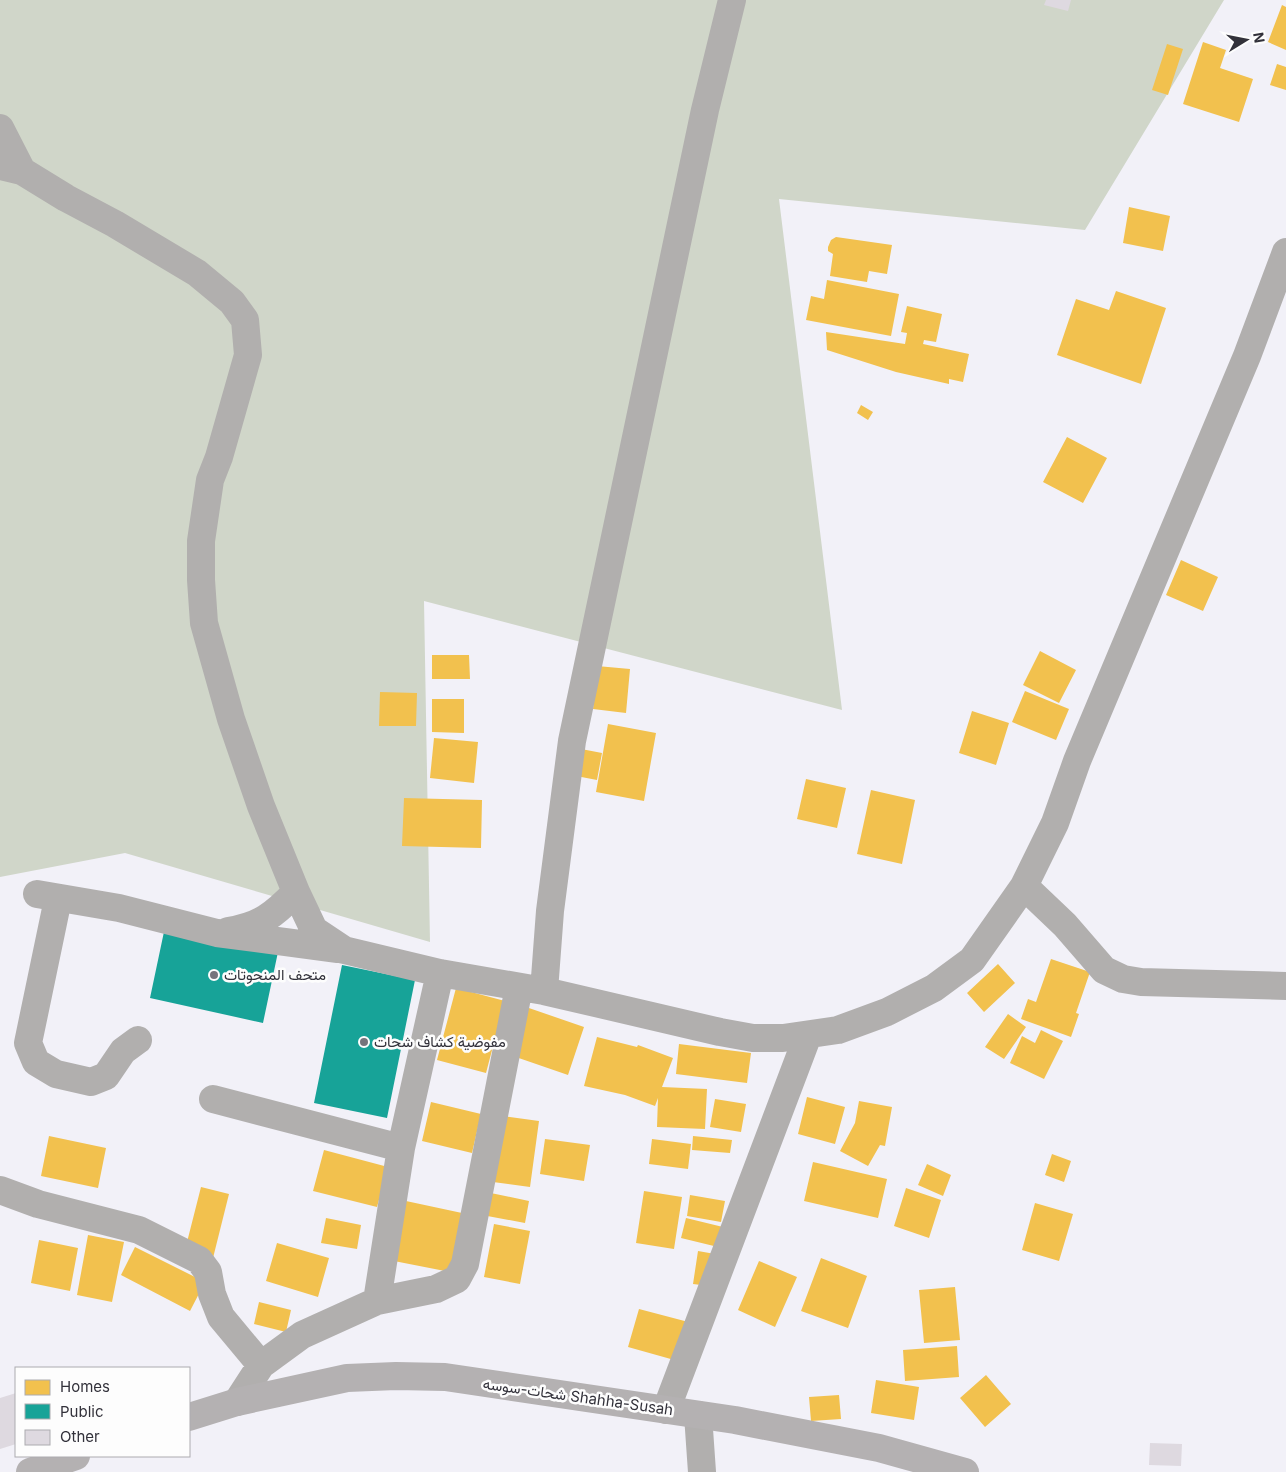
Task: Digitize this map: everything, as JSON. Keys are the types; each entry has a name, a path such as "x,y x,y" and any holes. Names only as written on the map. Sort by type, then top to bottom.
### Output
{"main road":[{"name":"شحات-سوسه Shahha-Susah","path":"190,1417 237,1402 347,1378 445,1377 698,1415 879,1448 965,1472"},
{"path":"30,1472 73,1457"}],"street":[{"path":"237,1402 261,1364 302,1335 377,1301 436,1288 457,1279 465,1264 550,910 572,741 705,110 732,0"},
{"path":"0,128 11,169 115,224 197,273 232,302 245,320 248,355 222,448 210,480 201,541 200,580 204,623 231,719 261,806 296,892 314,930 344,950"},
{"path":"138,1040 123,1051 106,1076 91,1082 56,1074 36,1062 28,1043 47,896 119,908 217,933 344,950 753,1038 783,1038 838,1030 887,1012 934,988 972,960 1024,886 1055,823 1077,761 1247,356 1286,252"},
{"path":"1024,886 1065,925 1104,970 1122,979 1141,982 1286,986"},
{"path":"217,933 250,928 275,913 296,892"},
{"path":"377,1301 401,1148 440,972"},
{"path":"666,1410 808,1035"},
{"path":"213,1099 401,1148"},
{"path":"0,1190 38,1204 139,1230 199,1260 208,1272 212,1294 221,1317 261,1364"},
{"path":"698,1415 702,1472"}],"shaded area":[{"path":"0,0 1224,0 1085,230 779,199 842,710 424,601 430,942 125,853 0,877"}],"building: Homes":[{"path":"1282,5 1286,7 1286,50 1268,42"},
{"path":"1203,42 1226,50 1220,68 1253,79 1239,122 1183,104"},
{"path":"1167,44 1183,49 1168,95 1152,90"},
{"path":"1277,64 1286,67 1286,90 1270,85"},
{"path":"1129,207 1170,216 1163,251 1123,243"},
{"path":"836,237 892,245 887,274 869,271 867,282 830,276 833,254 828,251 828,247 831,240"},
{"path":"827,280 899,294 891,336 806,320 811,296 824,299"},
{"path":"1116,291 1166,308 1141,384 1057,355 1076,299 1109,310"},
{"path":"907,306 942,314 936,342 924,340 923,344 969,354 963,382 949,379 949,384 896,372 827,350 826,332 905,344 907,333 901,332"},
{"path":"861,405 873,412 868,420 857,413"},
{"path":"1067,437 1107,458 1083,503 1043,482"},
{"path":"1181,560 1218,577 1203,611 1166,595"},
{"path":"1040,651 1076,670 1059,703 1023,685"},
{"path":"432,655 469,655 470,679 432,679"},
{"path":"597,666 630,669 626,713 593,709"},
{"path":"1025,691 1069,709 1056,740 1012,722"},
{"path":"380,692 417,693 416,726 379,726"},
{"path":"432,699 464,699 464,733 432,732"},
{"path":"972,711 1009,723 996,765 959,753"},
{"path":"608,724 656,733 644,801 596,792"},
{"path":"434,738 478,742 474,783 430,778"},
{"path":"576,748 602,753 597,780 571,775"},
{"path":"806,779 846,788 837,828 797,819"},
{"path":"871,790 915,800 902,864 857,854"},
{"path":"404,798 482,800 481,848 402,846"},
{"path":"1051,959 1090,972 1076,1013 1079,1014 1071,1037 1021,1019 1028,999 1036,1002"},
{"path":"998,964 1015,983 984,1012 967,993"},
{"path":"456,988 505,1001 486,1073 437,1060"},
{"path":"526,1007 584,1027 568,1075 510,1055"},
{"path":"1008,1014 1026,1027 1004,1059 985,1047"},
{"path":"1041,1030 1063,1041 1044,1079 1010,1063 1022,1036 1035,1043"},
{"path":"597,1037 637,1047 638,1045 673,1058 662,1087 707,1089 705,1129 657,1127 658,1098 655,1106 625,1095 584,1086"},
{"path":"679,1044 751,1053 747,1083 676,1074"},
{"path":"807,1097 845,1107 835,1144 798,1134"},
{"path":"715,1099 746,1104 741,1132 710,1127"},
{"path":"859,1101 892,1107 885,1146 880,1145 868,1166 840,1151 855,1123"},
{"path":"431,1102 481,1114 472,1153 422,1141"},
{"path":"502,1116 539,1121 530,1187 493,1182"},
{"path":"49,1136 106,1148 98,1188 41,1176"},
{"path":"693,1136 732,1140 730,1153 692,1150"},
{"path":"545,1139 590,1145 584,1181 540,1174"},
{"path":"652,1139 691,1144 688,1169 649,1164"},
{"path":"324,1150 388,1167 377,1207 313,1191"},
{"path":"1052,1154 1071,1161 1064,1182 1045,1175"},
{"path":"813,1162 887,1179 878,1218 804,1201"},
{"path":"927,1164 951,1175 943,1196 918,1185"},
{"path":"201,1187 229,1194 213,1258 185,1250"},
{"path":"906,1188 941,1200 929,1238 894,1226"},
{"path":"644,1191 682,1197 674,1249 636,1243"},
{"path":"486,1192 529,1201 525,1223 482,1215"},
{"path":"690,1195 725,1201 721,1222 687,1216"},
{"path":"406,1201 462,1213 450,1272 394,1261"},
{"path":"1035,1203 1073,1214 1059,1261 1022,1250"},
{"path":"326,1218 361,1225 357,1249 321,1243"},
{"path":"686,1218 723,1227 718,1247 681,1238"},
{"path":"494,1224 530,1231 520,1284 484,1277"},
{"path":"88,1235 124,1242 112,1302 77,1295"},
{"path":"39,1240 78,1248 70,1291 31,1283"},
{"path":"277,1243 329,1258 318,1297 266,1281"},
{"path":"135,1247 205,1282 190,1311 121,1275"},
{"path":"698,1251 715,1254 709,1286 693,1284"},
{"path":"821,1258 867,1276 848,1328 801,1311"},
{"path":"759,1261 797,1277 775,1327 738,1310"},
{"path":"955,1287 960,1340 924,1343 919,1290"},
{"path":"259,1302 291,1310 286,1332 254,1324"},
{"path":"639,1309 696,1324 685,1363 628,1347"},
{"path":"957,1346 959,1377 905,1381 903,1350"},
{"path":"986,1375 1011,1404 985,1427 960,1398"},
{"path":"876,1380 919,1387 914,1420 871,1413"},
{"path":"839,1395 841,1419 811,1421 809,1397"}],"building: Public":[{"name":"متحف المنحوتات","path":"165,927 278,952 263,1023 150,998"},
{"name":"مفوضية كشاف شحات","path":"342,965 415,980 387,1118 314,1103"}],"building: Other":[{"path":"1046,0 1071,0 1068,11 1044,5"},
{"path":"15,1393 15,1444 0,1449 0,1398"},
{"path":"1150,1443 1182,1444 1181,1466 1149,1465"}],"place":[{"name":"متحف المنحوتات","path":"214,975"},
{"name":"مفوضية كشاف شحات","path":"364,1042"}]}
